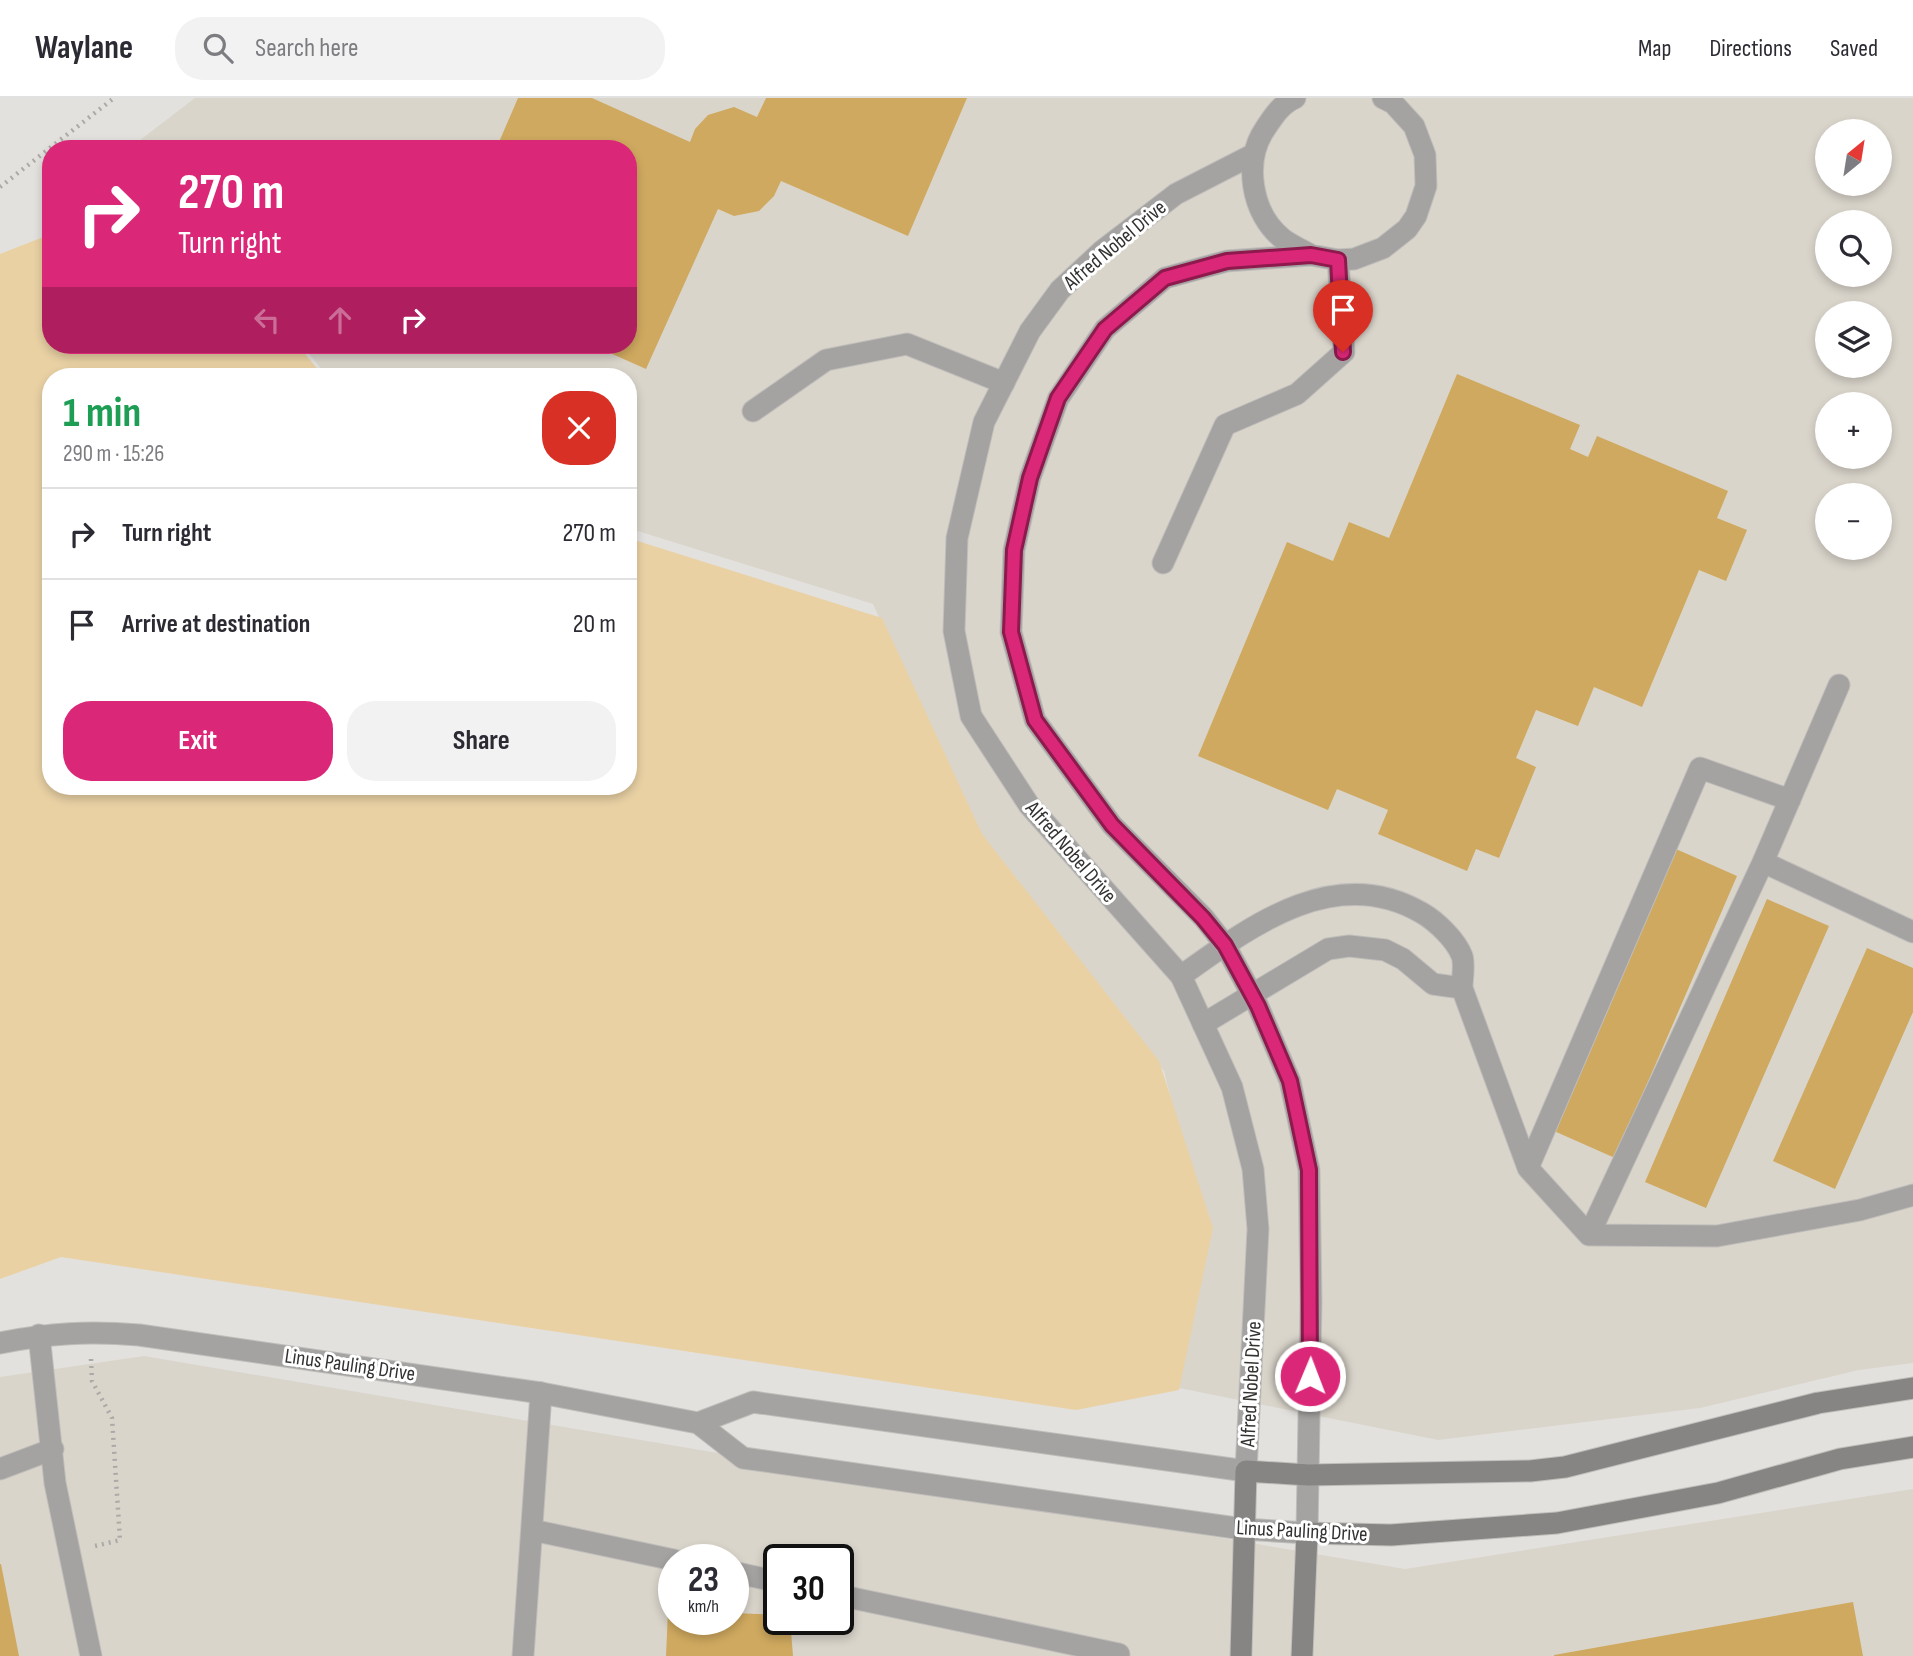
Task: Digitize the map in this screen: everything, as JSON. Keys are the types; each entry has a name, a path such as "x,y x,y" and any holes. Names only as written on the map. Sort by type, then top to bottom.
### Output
{"street":[{"path":"1295,98 1277,111 1259,138 1254,154 1253,188 1261,210 1281,238 1311,255"},
{"path":"1302,1656 1311,1302 1309,1170 1290,1081 1252,995 1225,945 1203,918 1112,825 1035,720 1011,632 1014,550 1030,478 1058,398 1105,329 1165,278 1227,261 1311,255 1338,260 1354,259 1383,248 1407,229 1416,216 1426,186 1425,155 1414,126 1393,103 1383,98"},
{"name":"Alfred Nobel Drive","path":"1241,1656 1242,1530 1258,1230 1253,1169 1232,1087 1181,976 1029,805 971,716 954,631 957,538 984,422 1030,331 1060,290 1077,274 1176,194 1254,154"},
{"path":"1163,564 1225,425 1297,394 1343,352 1338,260"},
{"path":"753,411 826,360 907,344 1004,383"},
{"path":"1589,1235 1763,862 1839,685"},
{"path":"1528,1168 1700,768 1790,800"},
{"path":"1763,862 1913,932"},
{"path":"1181,976 1225,945 1295,906 1336,895 1376,894 1403,902 1445,932 1462,956 1462,988 1528,1168 1589,1235 1717,1236 1860,1210 1913,1195"},
{"path":"1203,1024 1311,958 1328,949 1349,946 1385,950 1404,959 1433,984 1462,988"},
{"name":"Linus Pauling Drive","path":"0,1343 39,1335 89,1331 139,1335 541,1393 698,1423 743,1458 1242,1530 1391,1535 1557,1523 1718,1493 1840,1459 1913,1447"},
{"path":"39,1335 55,1483 91,1656"},
{"path":"698,1423 753,1402 1246,1471 1308,1475 1530,1471 1565,1467 1818,1403 1913,1388"},
{"path":"523,1656 541,1393"},
{"path":"0,1469 53,1449"},
{"path":"532,1530 658,1557"},
{"path":"854,1598 1119,1656"}],"path":[{"path":"60,140 114,98"},
{"path":"0,187 42,154"},
{"path":"70,1553 120,1540 112,1418 92,1381 89,1331"}],"shaded area":[{"path":"195,98 1913,98 1913,1363 1859,1370 1700,1408 1438,1440 1174,1387 1204,1234 1164,1071 978,837 873,604 637,531 637,368 321,368 309,354 637,354 637,140 140,140"},
{"path":"42,238 42,354 305,354 317,368 42,368 42,795 637,795 637,541 882,618 982,834 1159,1061 1213,1228 1179,1390 1076,1410 61,1257 0,1279 0,254"},
{"path":"144,1356 1405,1569 1913,1489 1913,1656 0,1656 0,1377"}],"building":[{"path":"518,98 592,98 690,142 695,129 708,115 734,107 757,117 766,98 967,98 908,236 781,181 774,196 759,211 734,216 718,209 646,369 612,354 637,354 637,140 500,140"},
{"path":"1457,374 1580,425 1570,449 1588,457 1597,436 1728,491 1717,518 1747,530 1726,581 1699,570 1642,707 1594,687 1578,726 1536,710 1516,758 1536,767 1499,858 1476,849 1467,871 1378,834 1388,810 1337,789 1328,810 1198,756 1287,542 1333,561 1349,522 1389,538"},
{"path":"1676,849 1737,876 1615,1158 1554,1131"},
{"path":"1767,899 1829,926 1706,1208 1645,1182"},
{"path":"1867,948 1913,968 1913,1012 1835,1189 1773,1161"},
{"path":"1,1564 19,1656 0,1656"},
{"path":"1853,1602 1863,1656 1554,1656 1554,1655"},
{"path":"749,1614 763,1614 763,1635 791,1635 793,1656 666,1656 667,1635 749,1635"}],"route":[{"path":"1310,1376 1309,1170 1290,1081 1258,1006 1225,945 1203,918 1112,825 1035,720 1011,632 1014,550 1030,478 1058,398 1105,329 1165,278 1227,261 1311,255 1338,260 1343,352"}]}
